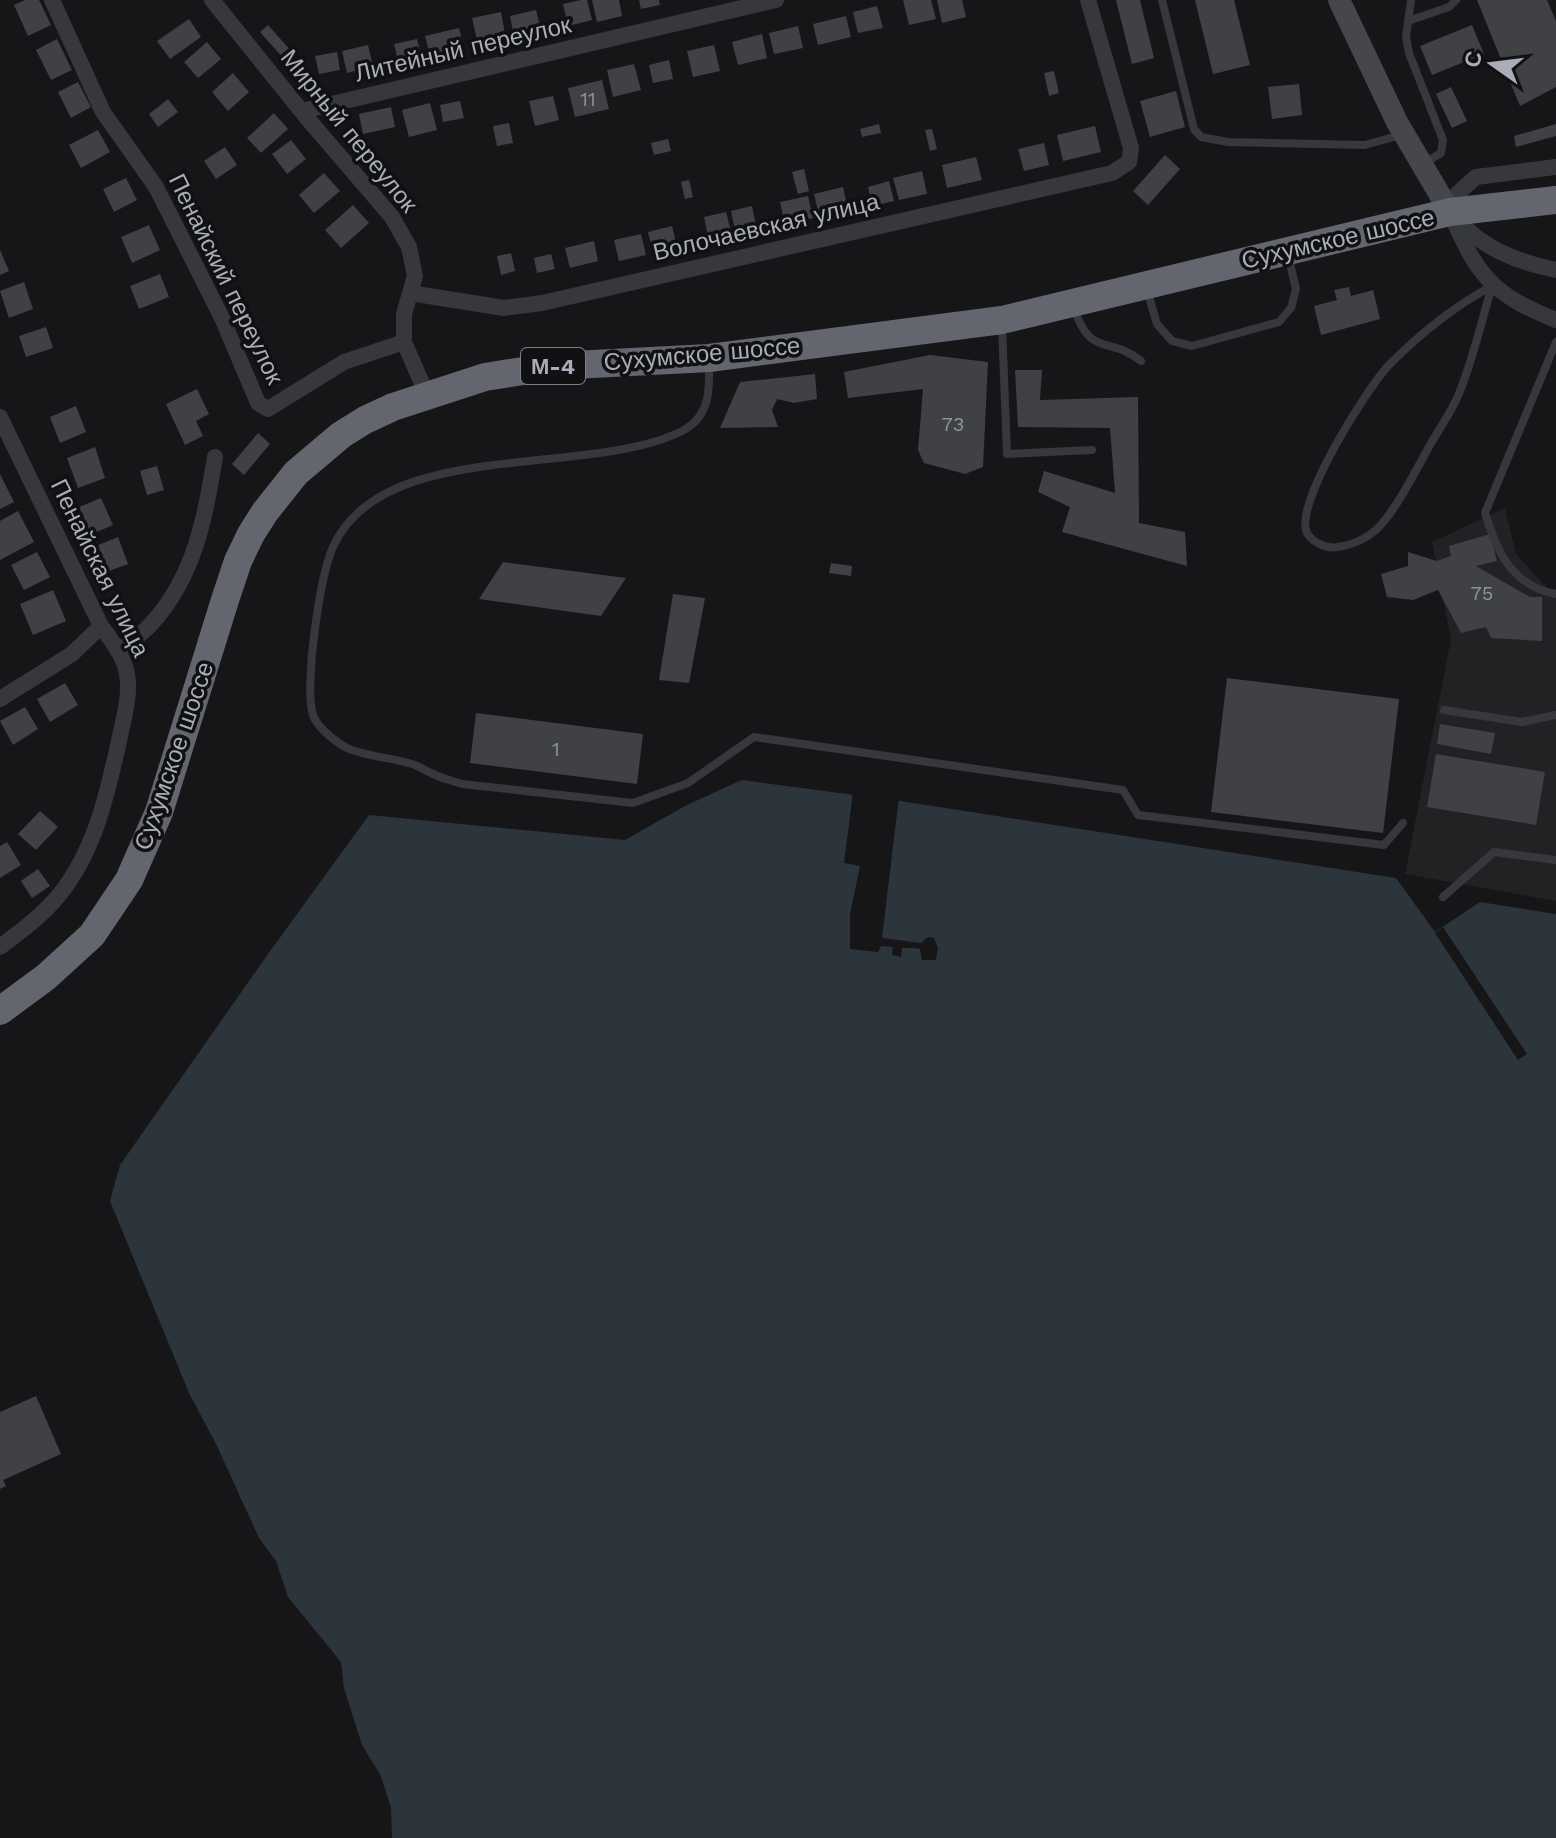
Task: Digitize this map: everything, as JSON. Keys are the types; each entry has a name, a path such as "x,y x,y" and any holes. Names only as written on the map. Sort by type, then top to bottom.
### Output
{"highway":[{"name":"Сухумское шоссе","path":"0,1011 46,977 92,935 129,880 159,812 238,561 265,512 296,473 341,435 393,407 485,377 554,366 709,358 1002,320 1450,212 1556,200"}],"street":[{"name":"Пенайский переулок","path":"52,0 103,112 156,187 222,318 258,403 268,409 344,362 404,342"},
{"name":"Мирный переулок","path":"212,0 392,217 409,247 415,276 404,314 404,342 427,395"},
{"name":"Литейный переулок","path":"302,111 776,0"},
{"name":"Волочаевская улица","path":"410,293 504,308 542,303 1112,173 1129,162 1131,148 1088,0"},
{"path":"1339,0 1404,134 1450,212 1469,256 1492,286 1528,308 1556,320"},
{"path":"1450,212 1458,193 1476,177 1556,167"},
{"path":"1450,212 1467,230 1496,251 1556,270"},
{"name":"Пенайская улица","path":"0,417 4,437 101,626 118,651 127,675 126,707 98,827 81,861 59,894 30,924 0,947"},
{"path":"118,651 151,625 189,565 204,521 215,457"},
{"path":"0,699 72,654 101,626"}],"lane":[{"path":"1162,0 1194,129 1201,137 1228,142 1365,145 1404,134"},
{"path":"1411,0 1406,37 1409,53 1443,140 1441,153 1422,165"},
{"path":"1408,21 1449,7 1456,0"},
{"path":"1146,285 1157,324 1172,341 1192,346 1279,322 1291,308 1296,289 1287,250"},
{"path":"1492,286 1457,399 1410,481 1379,527 1361,541 1332,548 1308,536 1305,527 1307,506 1332,448 1388,365 1455,306 1492,286"},
{"path":"1072,303 1080,327 1089,339 1141,361"},
{"path":"1002,320 1007,454 1092,450"},
{"path":"1556,342 1485,513 1504,563 1524,581 1556,594"},
{"path":"709,358 710,396 703,411 686,429 653,443 577,458 520,462 412,480 351,519 332,548 312,656 313,717 325,732 349,750 415,764 462,784 633,803 688,783 754,737 1123,790 1138,815 1384,845 1403,823"},
{"path":"1444,710 1522,722 1556,715"},
{"path":"1443,897 1494,852 1556,860"}],"shaded area":[{"path":"1505,508 1516,554 1550,591 1556,592 1556,901 1405,874 1451,639 1432,542"},
{"path":"742,780 900,801 1396,878 1435,932 1480,902 1556,914 1556,1838 392,1838 391,1808 381,1776 362,1745 344,1688 341,1662 288,1597 276,1561 259,1538 189,1393 110,1201 120,1165 369,815 625,840 687,805"}],"pier":[{"path":"853,792 899,797 882,938 921,943 928,937 934,938 938,948 936,960 922,960 920,949 914,948 902,948 901,957 892,955 893,947 881,946 878,952 850,949 850,914 860,866 844,863"},
{"path":"1443,927 1527,1054 1518,1060 1435,933"}],"building":[{"path":"25,0 39,0 51,25 28,36 14,5"},
{"path":"587,0 592,20 568,26 563,4"},
{"path":"592,0 619,0 622,16 597,22"},
{"path":"639,0 659,0 660,5 641,9"},
{"path":"903,0 931,0 936,19 909,25"},
{"path":"937,0 962,0 966,17 942,23"},
{"path":"1116,0 1140,0 1154,58 1132,64"},
{"path":"1195,0 1234,0 1250,65 1213,74"},
{"path":"1477,0 1547,0 1556,21 1556,87 1520,106"},
{"path":"877,6 883,28 858,33 853,12"},
{"path":"536,10 541,30 514,36 510,16"},
{"path":"501,12 505,34 477,40 472,18"},
{"path":"846,16 851,37 818,45 813,24"},
{"path":"189,19 201,37 170,59 157,41"},
{"path":"268,25 292,52 284,59 260,32"},
{"path":"1472,25 1484,54 1432,75 1420,46"},
{"path":"798,26 803,48 774,54 769,33"},
{"path":"459,28 465,52 431,60 425,36"},
{"path":"762,34 767,58 738,65 732,42"},
{"path":"57,39 72,70 51,80 36,50"},
{"path":"417,39 422,60 399,65 394,44"},
{"path":"207,42 221,59 198,78 184,62"},
{"path":"368,45 373,66 347,73 342,51"},
{"path":"714,45 720,71 693,77 687,51"},
{"path":"337,52 340,70 319,74 315,56"},
{"path":"669,60 673,79 653,83 649,65"},
{"path":"634,64 641,90 613,97 607,70"},
{"path":"1054,71 1059,93 1049,96 1044,73"},
{"path":"233,73 249,92 228,111 212,92"},
{"path":"602,80 609,109 575,117 568,88"},
{"path":"78,82 91,107 71,118 58,92"},
{"path":"1299,84 1302,115 1272,119 1268,87"},
{"path":"1451,87 1467,121 1452,128 1436,94"},
{"path":"1176,91 1185,127 1150,137 1140,101"},
{"path":"553,96 559,120 535,126 529,101"},
{"path":"168,99 178,112 158,127 149,114"},
{"path":"460,101 464,118 443,122 440,105"},
{"path":"430,103 437,130 409,137 402,110"},
{"path":"391,107 395,127 363,134 359,114"},
{"path":"274,113 288,129 261,153 247,138"},
{"path":"509,123 513,143 497,146 493,126"},
{"path":"879,124 881,133 862,137 860,129"},
{"path":"1556,124 1556,136 1516,147 1514,136"},
{"path":"1095,126 1101,152 1063,161 1057,135"},
{"path":"932,129 937,149 930,151 925,130"},
{"path":"98,130 110,152 81,168 69,145"},
{"path":"668,139 671,151 654,155 651,143"},
{"path":"291,140 306,159 287,174 272,154"},
{"path":"1044,143 1049,165 1024,171 1018,149"},
{"path":"225,147 237,165 216,179 204,161"},
{"path":"1165,155 1180,169 1148,205 1133,191"},
{"path":"976,157 982,180 947,188 942,165"},
{"path":"804,169 809,191 798,194 792,172"},
{"path":"922,171 927,194 899,200 893,178"},
{"path":"324,173 340,191 314,213 299,195"},
{"path":"126,178 137,200 114,212 103,189"},
{"path":"689,180 693,197 685,199 681,182"},
{"path":"889,181 894,201 872,206 868,187"},
{"path":"843,187 848,209 819,216 814,194"},
{"path":"808,196 813,218 785,224 780,202"},
{"path":"353,205 369,223 341,248 325,230"},
{"path":"752,206 757,230 736,235 731,211"},
{"path":"726,212 732,235 709,241 704,217"},
{"path":"149,225 160,250 132,263 121,237"},
{"path":"672,226 677,246 653,252 648,232"},
{"path":"641,234 646,255 619,261 614,240"},
{"path":"594,241 598,261 570,268 565,248"},
{"path":"0,250 9,271 0,275"},
{"path":"511,253 515,271 501,275 497,256"},
{"path":"551,254 555,269 537,273 534,258"},
{"path":"160,274 169,297 139,309 130,286"},
{"path":"24,282 33,309 9,318 0,291"},
{"path":"1349,287 1351,296 1373,290 1380,319 1321,335 1314,306 1337,300 1334,290"},
{"path":"46,327 53,348 26,357 19,336"},
{"path":"930,355 988,362 983,467 965,474 924,463 918,450 923,389 848,398 844,372"},
{"path":"1015,370 1042,370 1040,400 1138,397 1139,523 1185,532 1187,566 1062,532 1070,507 1038,492 1044,471 1115,493 1110,428 1018,427"},
{"path":"815,374 817,399 794,403 777,399 772,410 778,427 720,428 740,382"},
{"path":"197,389 209,414 196,421 203,436 185,445 166,404"},
{"path":"76,406 86,432 60,443 50,417"},
{"path":"258,433 270,444 244,475 232,464"},
{"path":"95,447 105,478 78,488 67,458"},
{"path":"157,466 164,490 147,495 140,471"},
{"path":"0,474 14,502 0,509"},
{"path":"101,498 113,525 90,535 79,507"},
{"path":"18,511 34,542 0,560 0,521"},
{"path":"1490,534 1497,561 1476,566 1530,597 1542,597 1542,641 1491,638 1486,627 1461,633 1438,590 1413,600 1387,597 1381,574 1408,566 1408,552 1437,561 1451,556 1449,546"},
{"path":"118,537 128,564 106,572 96,546"},
{"path":"37,552 50,577 24,590 11,565"},
{"path":"503,562 626,578 601,616 479,599"},
{"path":"831,563 852,566 851,576 829,573"},
{"path":"53,590 66,621 33,635 20,604"},
{"path":"673,594 705,598 689,683 659,680"},
{"path":"1227,678 1399,699 1383,833 1211,812"},
{"path":"65,683 78,705 50,722 37,699"},
{"path":"25,707 38,729 13,745 0,721"},
{"path":"476,713 643,734 637,784 470,763"},
{"path":"1440,724 1495,733 1491,754 1437,744"},
{"path":"1436,754 1545,772 1536,825 1427,807"},
{"path":"40,811 58,827 36,850 18,834"},
{"path":"7,842 21,865 0,878 0,846"},
{"path":"38,869 50,886 32,898 21,881"},
{"path":"36,1396 61,1454 3,1480 6,1486 0,1489 0,1412"}]}
